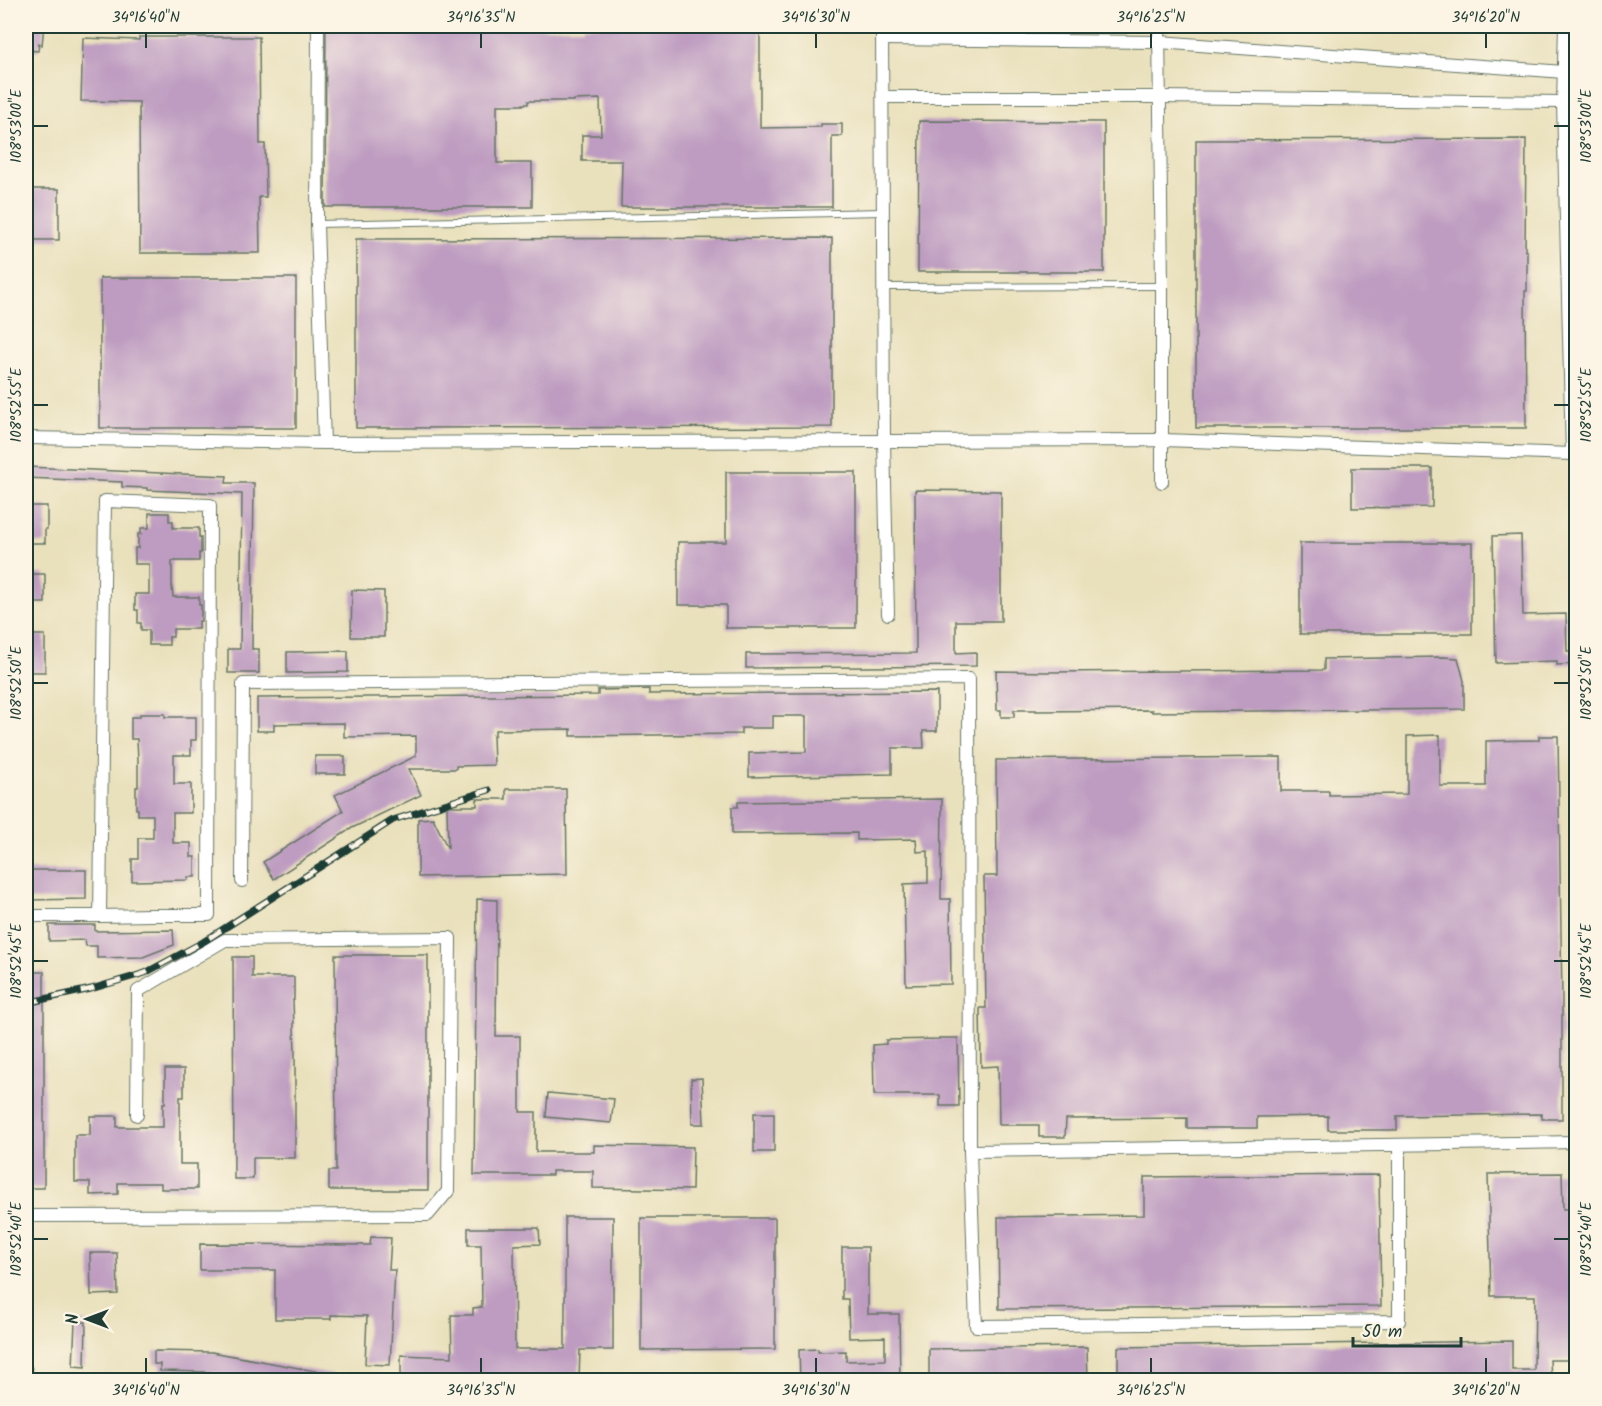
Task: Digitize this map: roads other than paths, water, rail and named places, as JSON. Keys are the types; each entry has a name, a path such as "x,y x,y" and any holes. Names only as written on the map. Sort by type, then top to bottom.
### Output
{"street":[{"path":"318,26 317,224 324,443"},
{"path":"882,26 884,441 888,614"},
{"path":"1159,26 1162,482"},
{"path":"26,438 324,443 1163,440 1572,454 1563,102 1570,71 1564,26"},
{"path":"882,39 1159,42 1570,71"},
{"path":"884,97 1576,101"},
{"path":"26,916 100,916 209,915 210,505 105,501 100,916"},
{"path":"242,881 243,684 969,679 970,1151 976,1326 1399,1321 1399,1145"},
{"path":"26,1216 428,1215 448,1191 450,938 225,940 138,991 137,1115"},
{"path":"970,1151 1576,1142"},
{"path":"26,1370 28,1380"}],"lane":[{"path":"317,224 884,212"},
{"path":"884,287 1162,286"}],"railway":[{"path":"26,1003 91,989 145,973 203,942 393,820 489,790"}]}
